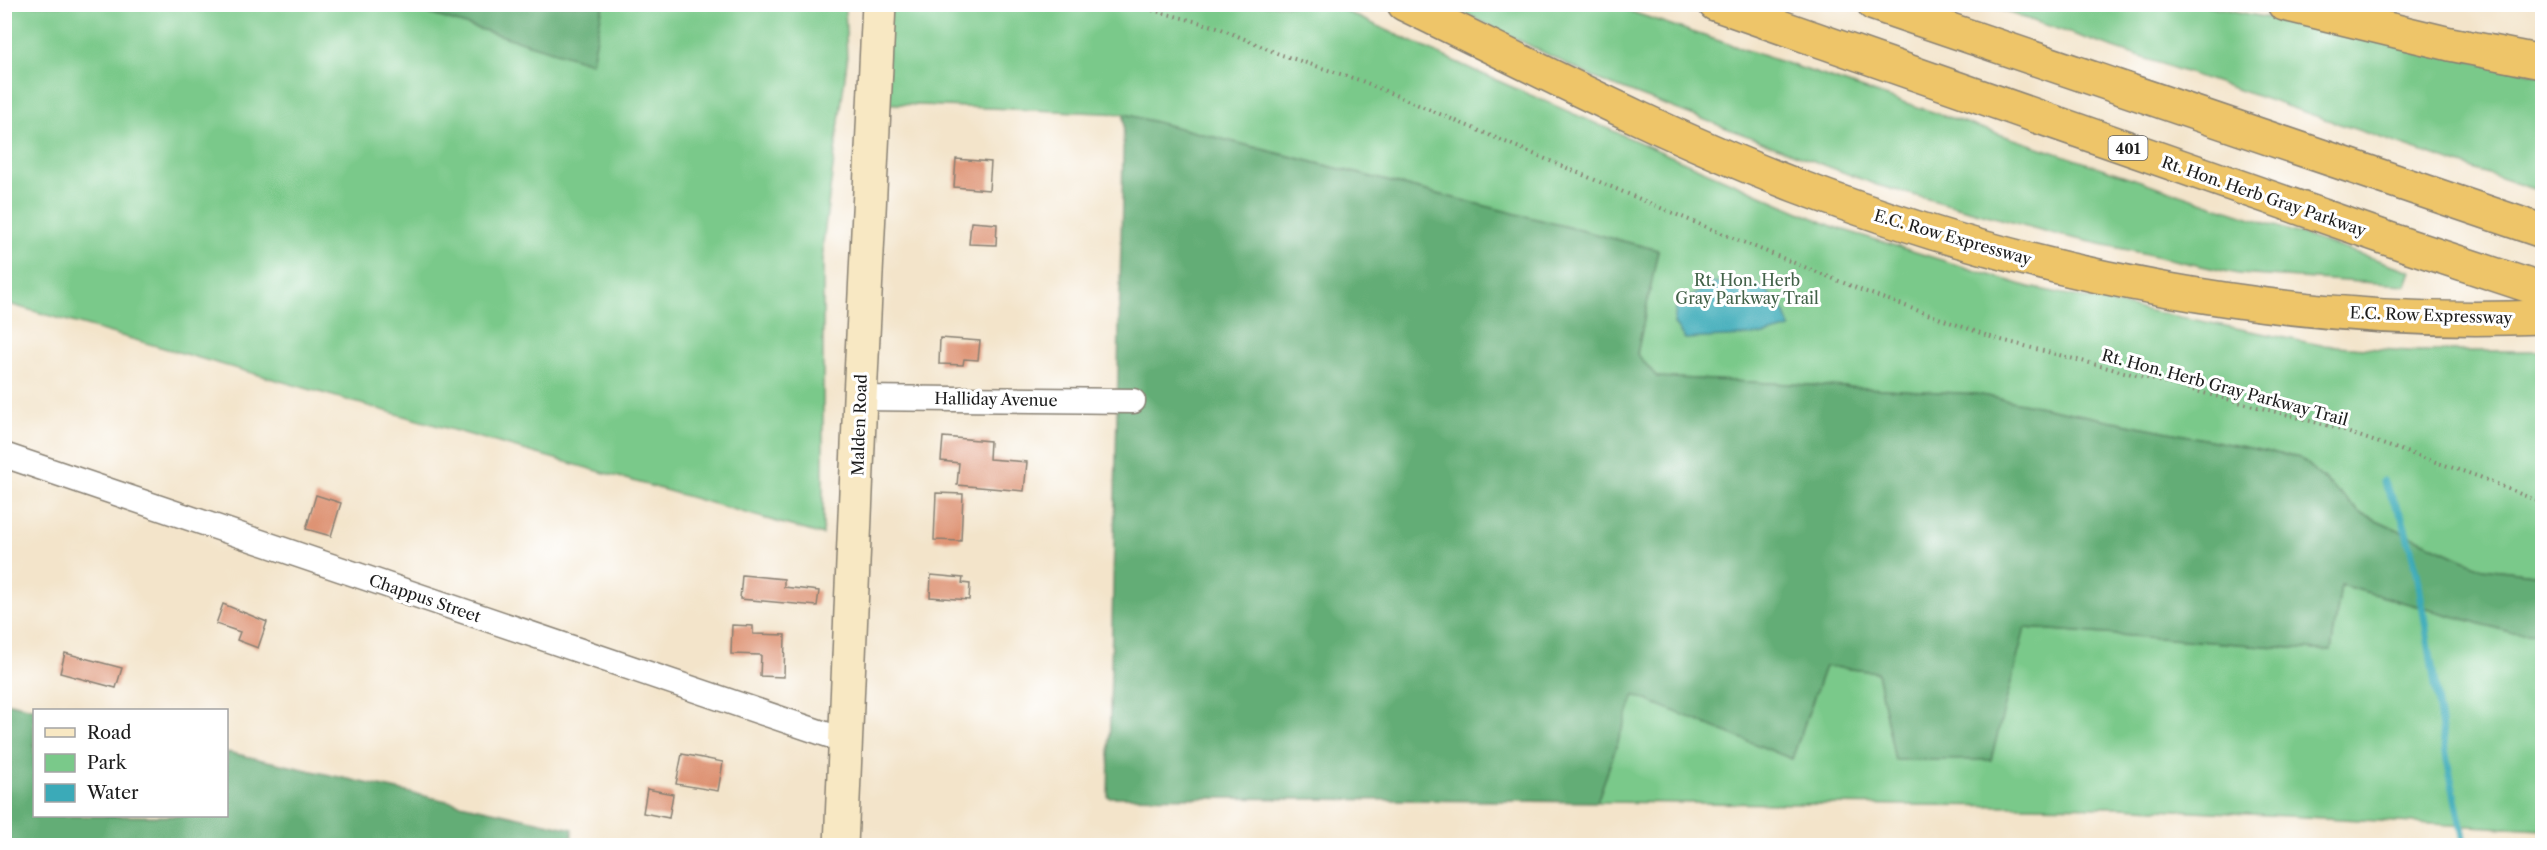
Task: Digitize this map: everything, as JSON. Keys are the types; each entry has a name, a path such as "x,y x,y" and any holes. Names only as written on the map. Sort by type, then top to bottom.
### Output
{"highway":[{"name":"E.C. Row Expressway","path":"1404,4 1720,154 1795,185 1890,220 2018,257 2170,290 2254,302 2412,317 2500,319 2542,317"},
{"name":"Rt. Hon. Herb Gray Parkway","path":"1715,4 2409,246 2542,290"},
{"path":"1874,4 2542,231"},
{"path":"2284,4 2450,44 2542,62"},
{"path":"2450,44 2542,51"}],"main road":[{"name":"Malden Road","path":"841,846 879,4"}],"street":[{"name":"Halliday Avenue","path":"860,398 1133,401"},
{"name":"Chappus Street","path":"4,455 846,741"}],"path":[{"name":"Rt. Hon. Herb Gray Parkway Trail","path":"1129,4 1217,27 1279,54 1362,81 1701,225 1861,290 1983,334 2211,397 2326,425 2480,477 2542,503"}],"green space":[{"path":"4,5 400,5 591,62 603,5 845,5 847,61 823,243 823,535 5,303"},
{"path":"400,5 603,5 592,63"},
{"name":"Rt. Hon. Herb Gray Parkway Trail","path":"879,5 1332,5 1480,73 1834,227 2029,287 2321,345 2410,351 2542,351 2542,575 2482,568 2361,513 2300,458 1976,394 1657,377 1637,354 1658,250 1124,114 874,103"},
{"path":"1448,5 1611,5 2411,271 2406,285 2238,274 2059,235 1877,185 1599,80"},
{"path":"1986,5 2206,5 2542,75 2542,192"},
{"path":"1124,114 1658,250 1637,354 1657,377 1976,394 2300,458 2361,513 2482,568 2542,575 2542,634 2510,632 2341,585 2331,651 2025,628 1991,760 1895,760 1877,672 1825,666 1792,759 1634,695 1597,802 1108,797"},
{"path":"2341,585 2510,632 2542,634 2542,830 2120,807 1597,802 1634,694 1792,759 1825,666 1877,672 1895,760 2025,628 2331,651"},
{"path":"5,702 37,709 33,709 33,817 228,817 228,752 573,829 570,845 5,845"}],"water":[{"path":"1735,281 1765,288 1785,313 1790,328 1764,335 1685,339 1674,324 1677,301 1693,296 1711,283"}],"building":[{"path":"956,159 991,162 989,190 954,187"},
{"path":"971,222 997,224 996,245 969,244"},
{"path":"940,338 980,341 978,360 964,359 963,365 939,364"},
{"path":"943,437 990,441 989,459 1027,462 1024,491 957,485 959,463 941,461"},
{"path":"936,493 963,494 961,541 934,540"},
{"path":"316,495 341,503 331,536 306,529"},
{"path":"742,575 784,579 784,587 819,591 817,606 740,599"},
{"path":"931,575 963,578 962,583 970,584 969,600 930,597"},
{"path":"223,604 267,622 258,648 237,640 240,632 216,624"},
{"path":"732,625 753,626 753,634 785,635 784,677 760,676 761,655 731,654"},
{"path":"65,653 122,668 116,688 60,673"},
{"path":"682,754 723,762 718,791 676,784"},
{"path":"647,789 673,794 669,818 643,813"}],"waterway":[{"path":"2383,481 2402,517 2417,572 2447,760 2465,846"}]}
